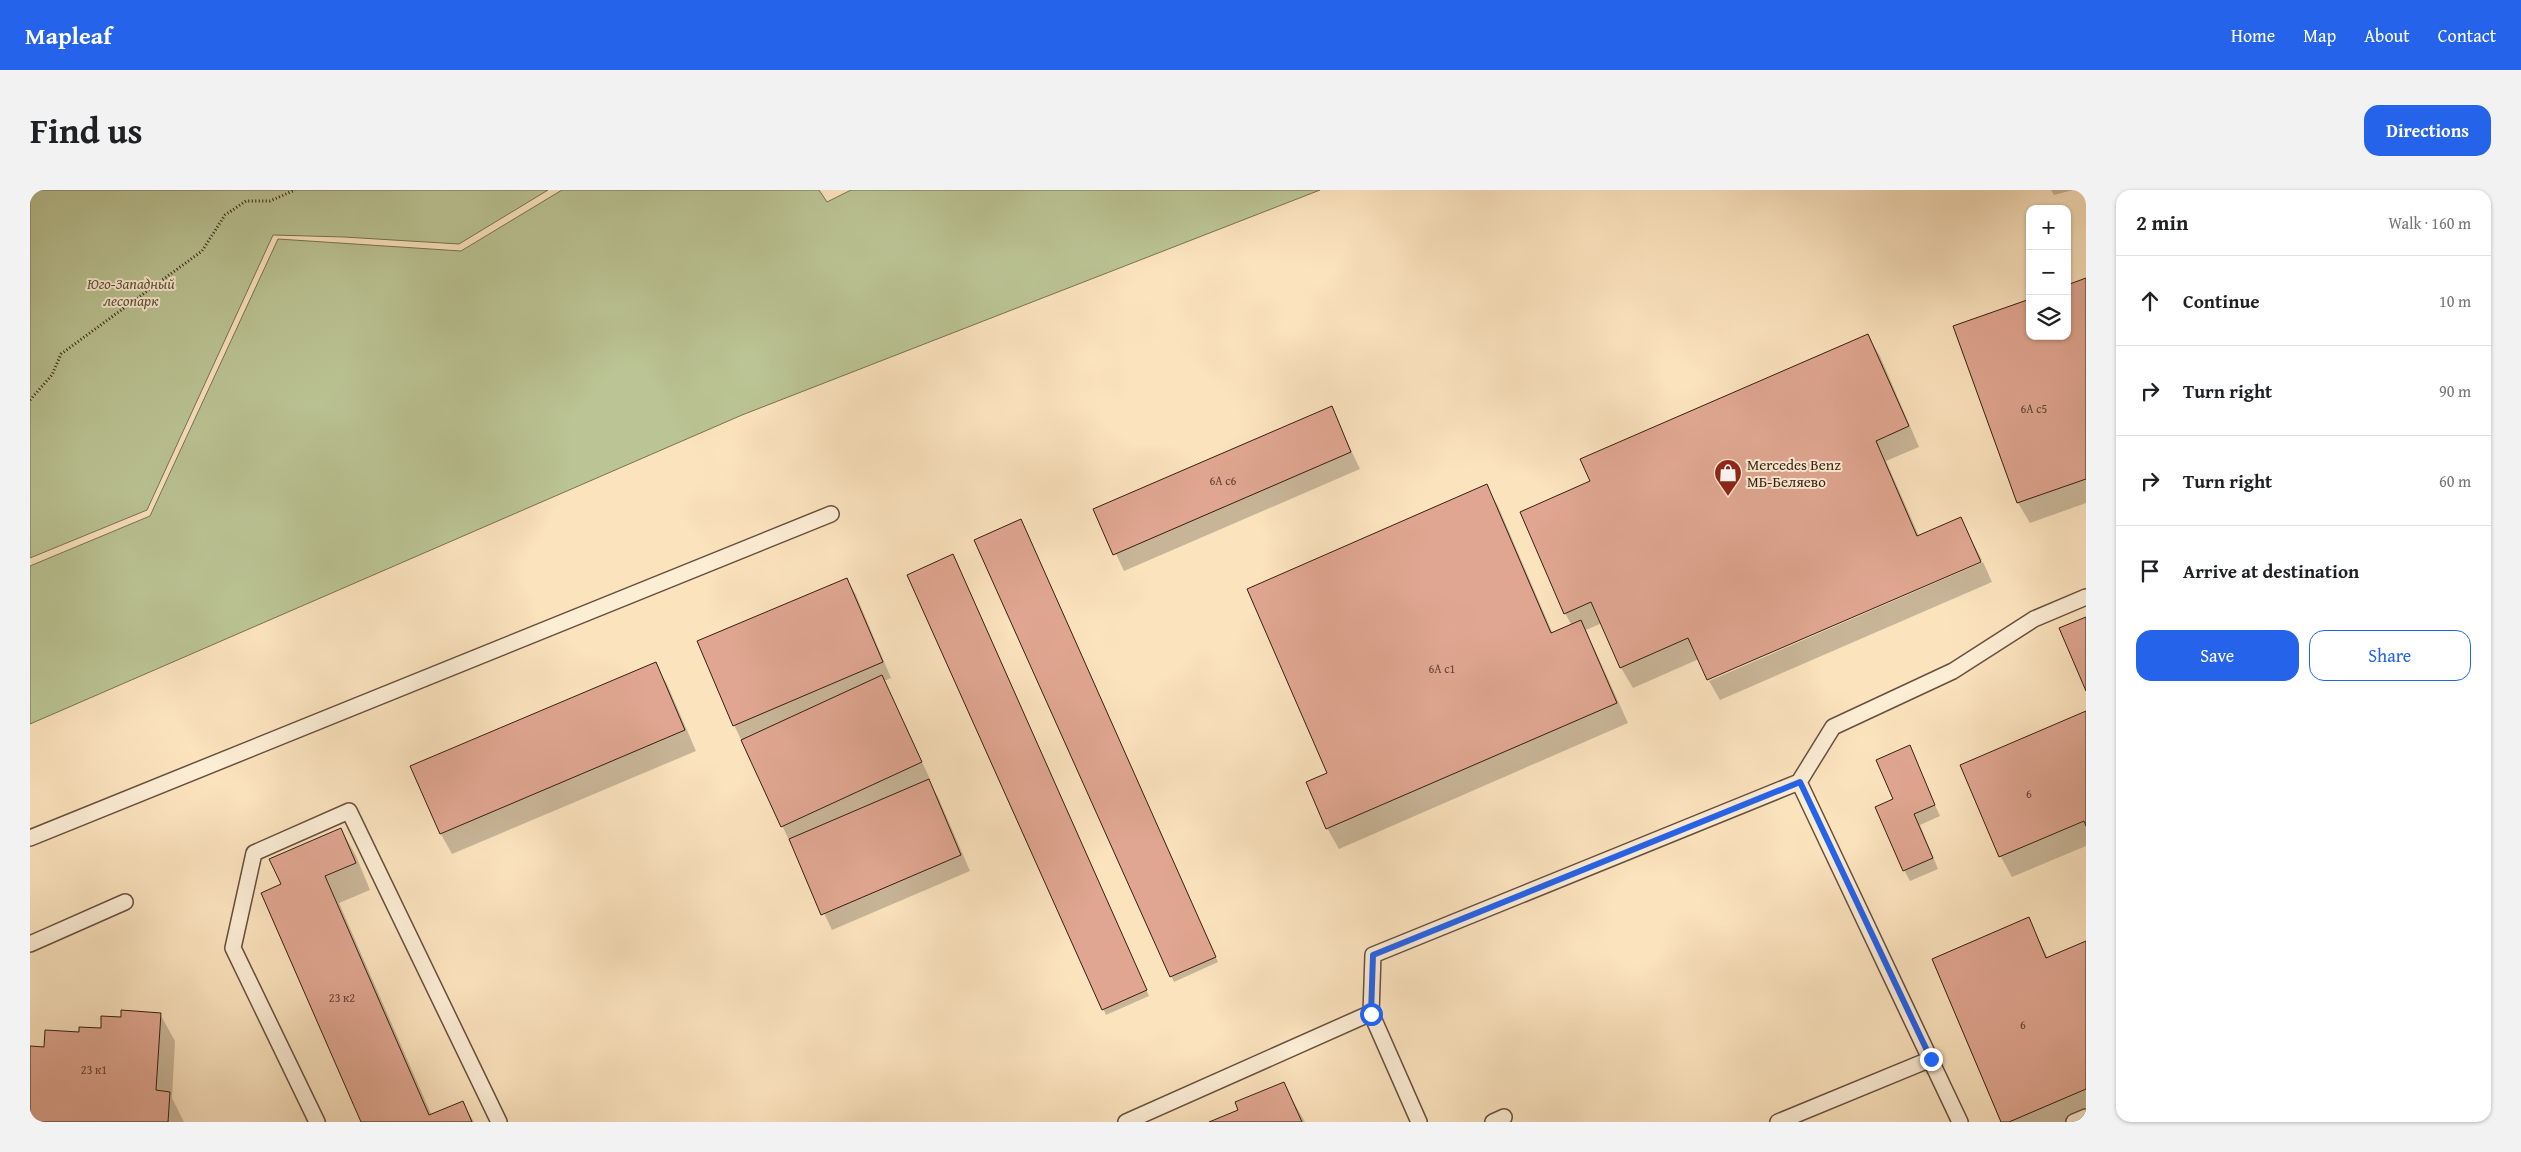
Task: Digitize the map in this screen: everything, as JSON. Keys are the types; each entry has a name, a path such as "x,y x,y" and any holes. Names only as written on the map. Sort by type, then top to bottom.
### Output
{"lane":[{"path":"30,838 831,514"},
{"path":"1419,1122 1371,1014 1373,955 1800,782 1833,726 1953,671 2034,618 2086,598"},
{"path":"1800,782 1931,1059 1954,1120"},
{"path":"317,1122 233,948 254,853 349,812 499,1122"},
{"path":"30,944 125,902"},
{"path":"1126,1122 1371,1014"},
{"path":"1778,1122 1931,1059"},
{"path":"2074,1122 2086,1117"}],"path":[{"path":"30,400 52,375 61,354 202,251 225,215 246,201 270,201 295,190"}],"green space":[{"name":"Юго-Западный лесопарк","path":"30,190 548,190 459,244 273,235 147,510 30,558"},
{"path":"562,190 819,190 827,202 851,190 1320,190 742,415 30,724 30,566 150,516 278,239 461,251"}],"building":[{"path":"2086,278 2086,479 2017,503 1953,326 2026,300 2026,340 2071,340 2071,284"},
{"name":"Mercedes Benz МБ-Беляево","path":"1868,334 1909,426 1876,441 1917,536 1961,517 1981,562 1707,680 1688,638 1620,668 1591,602 1564,614 1520,512 1590,481 1580,459"},
{"path":"1332,406 1351,452 1113,555 1093,509"},
{"path":"1487,484 1551,633 1581,620 1617,703 1326,829 1306,782 1327,773 1247,589"},
{"path":"1021,519 1216,957 1170,977 974,540"},
{"path":"953,554 1147,990 1102,1010 907,575"},
{"path":"847,578 883,662 733,726 697,641"},
{"path":"2086,617 2086,691 2059,628"},
{"path":"656,662 685,730 440,834 410,766"},
{"path":"882,675 922,762 781,827 741,740"},
{"path":"2086,711 2086,826 2084,821 1999,857 1960,765"},
{"path":"1910,745 1935,805 1914,814 1933,858 1903,871 1875,807 1893,799 1876,760"},
{"path":"929,779 961,855 821,915 789,839"},
{"path":"341,828 356,863 325,876 429,1115 463,1101 472,1122 361,1122 261,893 281,884 269,859"},
{"path":"2029,917 2046,958 2086,941 2086,1089 2009,1122 2001,1122 1932,959"},
{"path":"121,1010 161,1013 156,1090 170,1092 168,1122 30,1122 30,1046 44,1047 45,1030 79,1032 79,1027 101,1028 101,1016 121,1017"},
{"path":"1284,1082 1302,1122 1209,1122 1238,1110 1235,1102"}],"place":[{"name":"Mercedes Benz МБ-Беляево","path":"1728,497"}],"route":[{"path":"1371,1014 1373,955 1800,782 1931,1059"}]}
